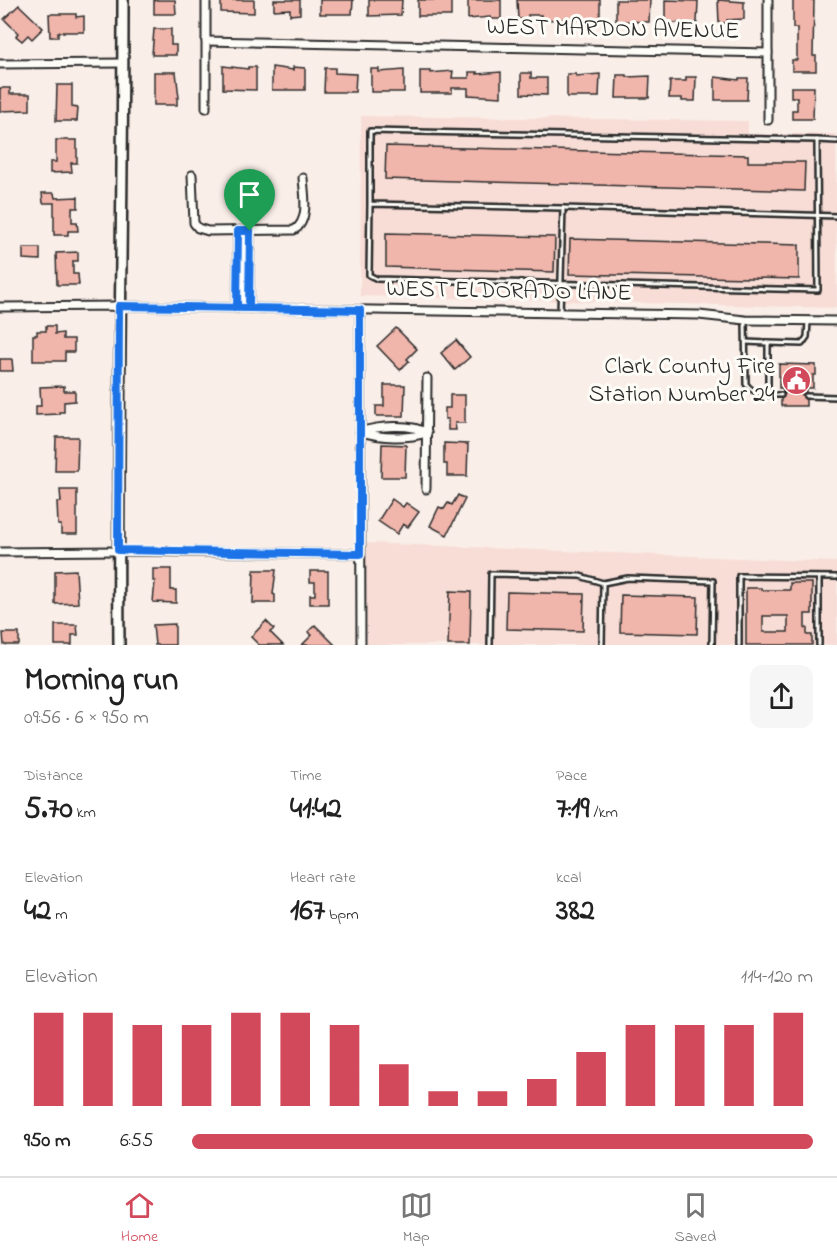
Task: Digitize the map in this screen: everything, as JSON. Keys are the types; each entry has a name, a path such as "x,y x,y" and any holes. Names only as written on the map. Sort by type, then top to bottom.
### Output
{"main road":[{"path":"119,645 119,306 123,0"}],"street":[{"path":"206,0 206,108"},
{"path":"768,0 768,120"},
{"name":"WEST MARDON AVENUE","path":"206,41 768,53"},
{"path":"0,64 123,63"},
{"path":"192,175 192,216 198,228 208,231 288,231 299,227 304,219 303,178"},
{"path":"237,308 238,231"},
{"path":"249,308 250,231"},
{"name":"WEST ELDORADO LANE","path":"0,307 119,306 699,315 745,320 837,321"},
{"path":"360,310 360,645"},
{"path":"426,489 427,378"},
{"path":"360,432 374,427 418,428 426,433"},
{"path":"0,552 118,550 360,554"}],"lane":[{"path":"818,140 818,290 377,279 369,275 370,131 818,140 837,141"},
{"path":"370,204 837,216"},
{"path":"560,313 563,208"},
{"path":"237,265 250,265"},
{"path":"745,320 746,384 751,391 782,395"},
{"path":"746,342 802,344 807,337 808,321"},
{"path":"768,343 768,395"},
{"path":"806,396 837,397"},
{"path":"490,645 491,574 580,576 603,583 628,578 713,581 712,645"},
{"path":"739,645 739,576 837,577"},
{"path":"819,577 819,645"},
{"path":"602,645 603,583"}],"shaded area":[{"path":"361,116 748,121 748,134 836,134 837,308 360,296"},
{"path":"366,543 837,562 837,645 367,645"}],"building":[{"path":"154,0 175,0 176,14 154,14"},
{"path":"221,0 254,0 254,13 221,12"},
{"path":"274,0 300,0 300,14 290,15 290,9 274,10"},
{"path":"320,0 353,0 352,14 320,14"},
{"path":"369,0 402,0 401,15 369,16"},
{"path":"418,0 451,0 451,16 418,16"},
{"path":"468,0 501,0 501,19 490,19 490,17 468,19"},
{"path":"517,0 600,0 600,21 541,20 541,15 528,15 528,19 518,19"},
{"path":"616,0 650,0 649,22 616,21"},
{"path":"665,0 698,1 697,23 665,23"},
{"path":"718,0 744,2 744,19 719,23"},
{"path":"793,0 814,0 813,56 816,56 816,71 792,71 792,60 797,60 797,28 793,28"},
{"path":"19,5 43,28 32,39 28,35 22,41 16,36 18,33 4,19"},
{"path":"49,14 84,16 84,32 58,32 58,37 50,37"},
{"path":"154,29 171,29 171,45 176,45 176,55 152,55"},
{"path":"223,66 248,69 248,67 256,67 256,90 223,89"},
{"path":"272,67 293,70 293,67 305,68 305,90 272,90"},
{"path":"325,68 335,68 335,73 356,74 355,92 324,92"},
{"path":"371,69 379,69 379,72 404,70 404,92 371,92"},
{"path":"420,71 430,71 430,73 453,71 452,78 469,78 469,72 477,72 477,74 501,72 501,97 468,95 468,88 452,88 452,93 420,93"},
{"path":"154,72 176,72 179,98 177,98 177,105 154,105"},
{"path":"521,73 531,73 531,78 547,78 547,95 521,94"},
{"path":"567,74 576,74 576,76 600,74 599,97 567,97"},
{"path":"617,75 650,76 649,98 616,98"},
{"path":"686,77 696,77 695,101 669,98 670,81 686,81"},
{"path":"715,77 739,80 739,78 748,78 747,100 715,100"},
{"path":"57,85 72,85 72,107 78,108 77,121 56,121"},
{"path":"791,87 814,87 813,119 792,119 792,110 797,110 797,97 791,97"},
{"path":"0,88 10,88 10,94 30,94 30,110 0,111"},
{"path":"56,140 77,140 77,163 71,163 72,172 50,173 50,162 56,162"},
{"path":"386,146 748,155 748,162 805,162 804,191 385,179"},
{"path":"42,193 54,193 55,198 78,197 78,208 72,208 72,222 77,222 78,231 68,231 68,235 54,235 54,203 43,203"},
{"path":"386,233 555,237 554,272 386,267"},
{"path":"570,239 799,245 799,279 569,274"},
{"path":"23,248 40,248 40,260 23,259"},
{"path":"78,252 78,261 73,261 73,274 78,274 79,285 57,285 56,253"},
{"path":"46,326 55,326 55,334 63,333 63,339 74,339 74,352 65,352 65,361 33,361 33,335 37,335 37,331 46,331"},
{"path":"396,328 417,349 400,370 377,346"},
{"path":"456,340 470,357 455,370 441,353"},
{"path":"0,359 12,359 13,371 0,371"},
{"name":"Clark County Fire Station Number 24","path":"779,364 816,365 813,388 806,388 806,392 802,395 806,400 806,406 781,406 781,399 785,394 782,388 779,388"},
{"path":"384,385 405,385 404,416 376,416 376,406 384,406"},
{"path":"64,386 64,391 75,391 75,401 64,402 64,412 59,412 59,414 36,415 36,406 41,406 40,387"},
{"path":"450,395 465,395 465,423 455,423 456,430 448,430 448,419 445,419 445,408 450,408"},
{"path":"56,437 78,437 77,471 55,471"},
{"path":"444,443 468,444 467,476 447,476 447,464 444,464"},
{"path":"382,444 406,445 405,477 381,477"},
{"path":"60,490 77,490 77,534 61,534 61,525 58,525 57,502 61,502"},
{"path":"458,495 465,499 447,535 430,526 439,507 444,509 448,503 452,505"},
{"path":"392,499 403,507 406,503 419,512 408,527 403,524 397,534 378,521"},
{"path":"153,569 171,569 171,590 176,590 176,603 153,602 155,581 153,581"},
{"path":"76,570 78,603 55,604 55,571"},
{"path":"254,570 276,570 273,594 275,603 253,603"},
{"path":"310,571 328,571 328,604 310,604 310,595 315,595 315,582 310,582"},
{"path":"790,583 812,583 812,614 805,614 805,628 807,628 807,635 812,635 812,645 746,645 746,588 790,590","holes":["763,616 788,616 788,632 763,632"]},
{"path":"450,591 471,592 470,645 448,645"},
{"path":"507,592 584,594 583,631 506,629"},
{"path":"621,595 698,597 697,634 620,632"},
{"path":"266,621 274,629 270,632 283,645 259,645 251,637"},
{"path":"175,624 175,645 155,645 153,625"},
{"path":"55,625 77,625 78,635 72,635 72,645 55,645"},
{"path":"315,625 335,645 302,645 312,635 308,632"},
{"path":"3,633 19,633 19,645 4,645"}],"place":[{"name":"Clark County Fire Station Number 24","path":"796,381"}],"route":[{"path":"250,231 238,231 237,308 360,310 360,554 118,550 119,306 249,308 250,231"}]}
